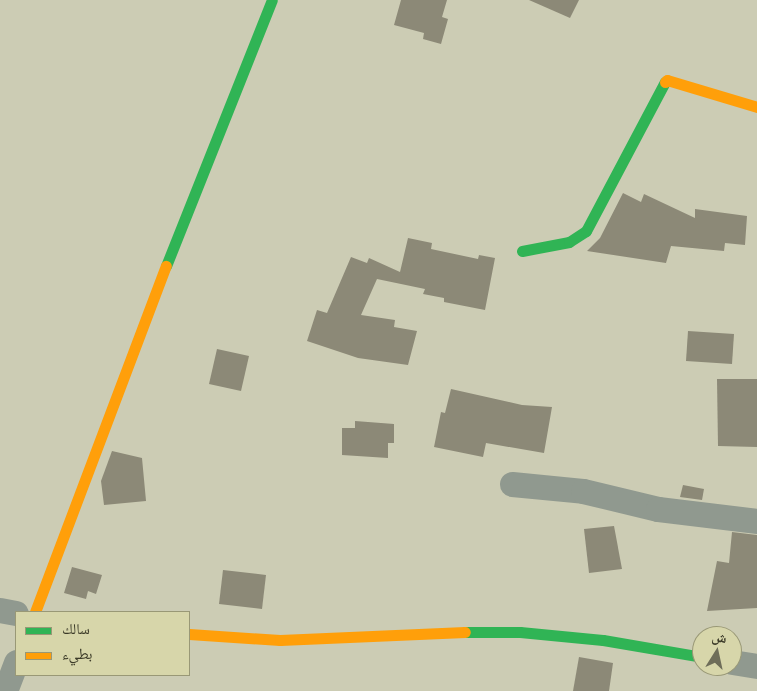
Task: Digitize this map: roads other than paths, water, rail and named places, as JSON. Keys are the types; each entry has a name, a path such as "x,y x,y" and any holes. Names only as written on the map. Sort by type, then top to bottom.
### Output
{"street":[{"path":"34,611 164,270 272,0"},
{"path":"522,251 569,242 586,231 662,83 668,80 757,107"},
{"path":"512,484 583,491 658,510 757,521"},
{"path":"0,610 15,613"},
{"path":"190,634 280,640 430,632 520,632 603,640 692,655"},
{"path":"742,664 757,666"},
{"path":"5,691 15,665"}]}
